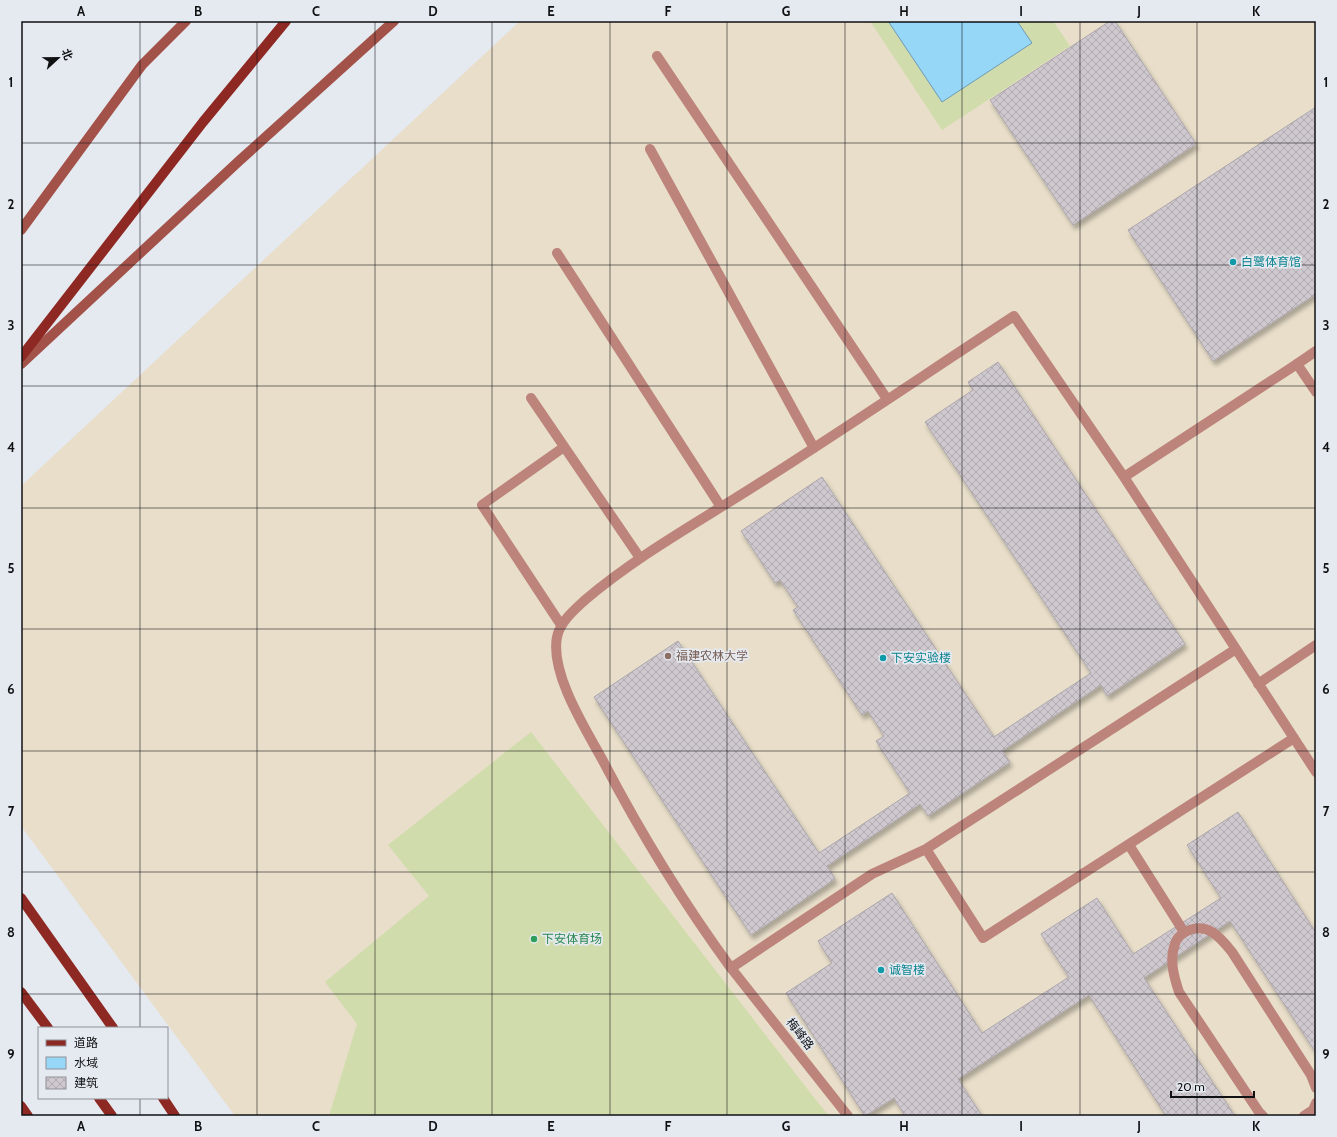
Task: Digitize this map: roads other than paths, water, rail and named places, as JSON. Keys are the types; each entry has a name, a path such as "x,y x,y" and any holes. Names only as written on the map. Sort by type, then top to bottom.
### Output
{"main road":[{"path":"21,230 142,65 186,21"},
{"path":"21,357 203,122 286,21"},
{"path":"21,364 239,161 394,21"},
{"path":"21,898 112,1027"},
{"path":"21,992 47,1027"},
{"path":"100,1099 112,1116"},
{"path":"164,1099 176,1116"},
{"path":"21,1106 28,1116"}],"street":[{"path":"657,56 887,399"},
{"path":"650,149 814,448"},
{"path":"556,254 722,507"},
{"path":"564,447 482,505 561,625 584,601 640,558 814,448 1014,316 1124,477 1316,772"},
{"path":"1124,477 1316,352"},
{"path":"1297,364 1316,392"},
{"path":"531,398 640,558"},
{"name":"梅峰路","path":"561,625 557,639 560,674 591,739 645,838 683,900 731,968 848,1116"},
{"path":"1258,684 1316,646"},
{"path":"731,968 872,874 926,849 1236,649"},
{"path":"926,849 983,938 1294,738"},
{"path":"1129,845 1184,932"},
{"path":"1263,1116 1179,992 1173,975 1172,961 1175,943 1184,932 1196,927 1208,929 1220,938 1232,952 1302,1062 1316,1088"},
{"path":"1304,1116 1313,1110 1316,1103"}],"water":[{"path":"888,21 1017,21 1032,43 942,102"}],"place":[{"name":"白鹭体育馆","path":"1233,262"},
{"name":"福建农林大学","path":"668,656"},
{"name":"下安实验楼","path":"883,658"},
{"name":"下安体育场","path":"534,939"},
{"name":"诚智楼","path":"881,970"}]}
